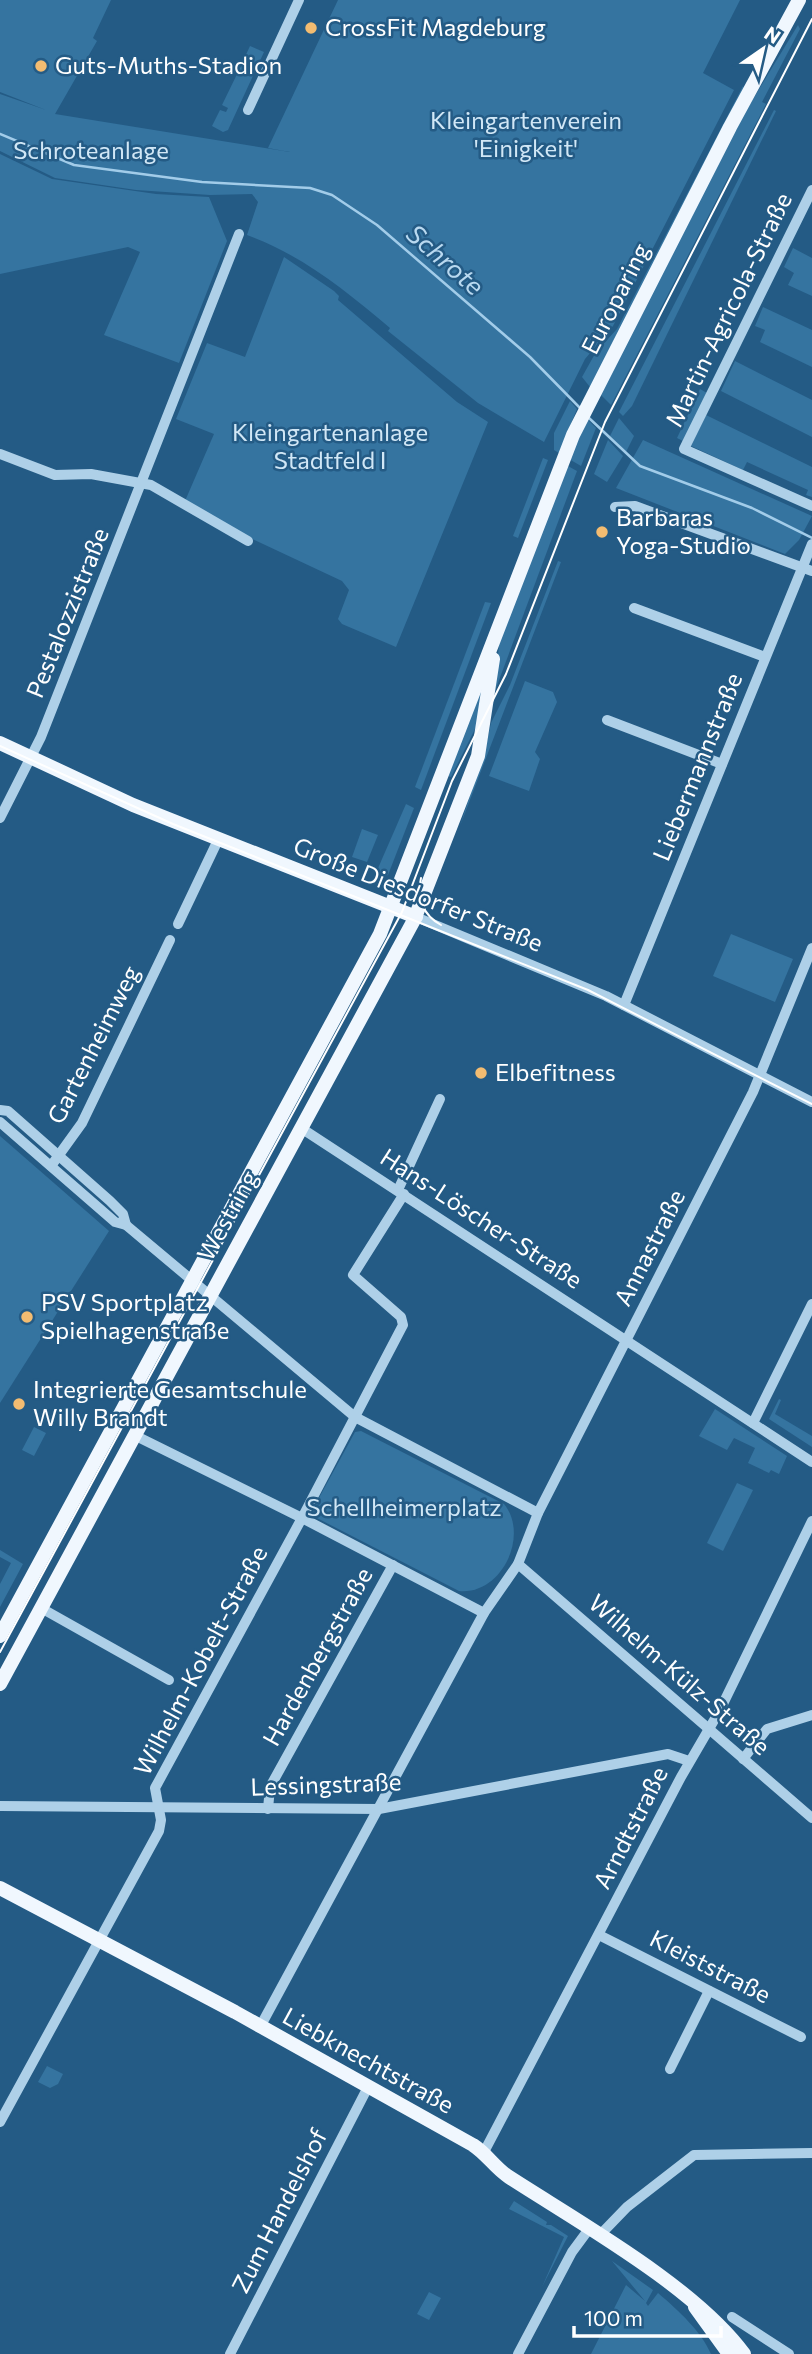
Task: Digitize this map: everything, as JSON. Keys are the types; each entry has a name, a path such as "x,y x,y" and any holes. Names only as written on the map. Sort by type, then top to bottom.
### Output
{"main road":[{"name":"Europaring","path":"391,907 579,420 799,0"},
{"name":"Europaring","path":"416,917 479,751 498,630"},
{"name":"Große Diesdorfer Straße","path":"0,743 133,805 416,917"},
{"name":"Westring","path":"0,1636 119,1419 191,1279 330,1030 391,907"},
{"name":"Westring","path":"0,1684 416,917"},
{"name":"Liebknechtstraße","path":"0,1888 99,1939 484,2152 503,2173 713,2317 744,2354"},
{"name":"Liebknechtstraße","path":"695,2305 729,2354"}],"street":[{"path":"248,110 299,0"},
{"name":"Martin-Agricola-Straße","path":"812,190 684,449 812,506"},
{"name":"Pestalozzistraße","path":"0,818 31,758 143,484 239,234"},
{"path":"0,454 55,475 91,474 155,487 248,541"},
{"path":"615,507 635,506 807,569"},
{"name":"Liebermannstraße","path":"624,1004 765,657 807,569 812,544"},
{"path":"634,608 765,657"},
{"path":"607,720 722,764"},
{"path":"178,924 218,840"},
{"name":"Große Diesdorfer Straße","path":"416,917 624,1004 812,1102"},
{"name":"Gartenheimweg","path":"51,1166 82,1124 170,940"},
{"name":"Annastraße","path":"260,2027 484,1613 518,1564 538,1513 761,1074 812,947"},
{"path":"302,1518 403,1324 401,1317 354,1278 353,1273 401,1192 440,1099"},
{"path":"0,1110 8,1111 110,1201 123,1214 126,1225"},
{"path":"0,1122 116,1222 126,1225 355,1417 538,1513"},
{"name":"Hans-Löscher-Straße","path":"302,1128 812,1461"},
{"path":"753,1423 812,1304"},
{"path":"134,1435 302,1518 484,1613"},
{"name":"Wilhelm-Kobelt-Straße","path":"0,2122 159,1831 159,1808 155,1789 302,1518"},
{"name":"Arndtstraße","path":"484,2152 709,1727 812,1521"},
{"name":"Wilhelm-Külz-Straße","path":"518,1564 812,1818"},
{"name":"Hardenbergstraße","path":"268,1809 270,1787 393,1565"},
{"path":"41,1608 169,1680"},
{"path":"743,1759 766,1729 812,1715"},
{"name":"Lessingstraße","path":"0,1806 379,1809 668,1754 689,1761"},
{"name":"Kleiststraße","path":"599,1935 801,2037"},
{"path":"670,2069 709,1991"},
{"name":"Zum Handelshof","path":"230,2354 368,2087"},
{"path":"519,2354 572,2252 694,2155 812,2153"},
{"path":"733,2317 789,2354"}],"green space":[{"path":"0,0 111,0 93,38 97,41 55,114 290,152 268,148 338,0 740,0 703,73 734,90 613,326 585,359 544,442 478,403 323,275 267,243 247,235 258,202 252,194 210,195 136,190 55,178 0,151 0,94 46,110 0,92"},
{"path":"798,25 800,29 762,102 766,104 611,405 600,394 736,127"},
{"path":"250,46 264,52 228,130 223,132 212,126 220,110 226,112 228,108 222,105 241,66 247,68 248,64 243,61"},
{"path":"743,86 590,387 582,377 596,352 617,329"},
{"path":"774,110 776,111 632,406 623,416 619,412"},
{"path":"0,154 52,179 156,194 209,197 227,241 179,363 104,335 140,252 128,247 0,274"},
{"path":"793,248 812,258 812,296 788,285 794,273 784,267"},
{"name":"Kleingartenanlage Stadtfeld I","path":"284,257 334,291 339,296 338,300 457,402 488,422 396,647 342,624 338,619 349,590 342,581 248,537 185,501 214,434 176,419 207,343 245,357"},
{"path":"763,307 812,330 812,367 760,342 765,330 755,326"},
{"path":"735,361 812,400 812,437 721,391"},
{"path":"700,389 707,393 683,441 677,438"},
{"path":"570,401 577,409 559,453 554,450 554,433"},
{"path":"706,415 812,467 812,497 806,495 808,490 747,462 743,470 691,446"},
{"path":"619,418 634,436 626,452 610,436"},
{"path":"587,419 596,428 581,466 569,459"},
{"path":"608,440 623,456 607,482 594,474"},
{"path":"643,440 812,516 799,540 785,554 616,488"},
{"path":"543,458 548,460 518,538 513,536"},
{"path":"566,465 577,471 495,691 499,644"},
{"path":"558,561 561,562 460,826 491,723 510,685"},
{"path":"485,602 491,603 421,790 415,787"},
{"path":"525,681 553,692 557,702 535,752 540,759 529,791 489,776"},
{"path":"483,683 481,717 451,777 448,776"},
{"path":"406,804 414,808 388,875 372,882"},
{"path":"362,829 378,835 367,862 352,857"},
{"path":"731,934 793,959 775,1002 713,976"},
{"name":"PSV Sportplatz Spielhagenstraße","path":"0,1136 109,1231 0,1403"},
{"path":"779,1399 781,1400 775,1414 812,1436 812,1447 769,1419"},
{"path":"715,1409 787,1456 779,1474 771,1470 769,1473 748,1463 755,1448 734,1438 727,1450 699,1436"},
{"path":"34,1427 46,1433 34,1456 22,1450"},
{"name":"Schellheimerplatz","path":"361,1431 504,1504 511,1517 514,1532 507,1561 499,1574 474,1590 459,1591 313,1516 314,1507 355,1432"},
{"path":"737,1483 753,1490 723,1551 707,1543"},
{"path":"0,1550 23,1564 0,1607 0,1584 11,1563 0,1557"},
{"path":"47,2066 63,2074 58,2084 50,2088 38,2082"},
{"path":"514,2201 547,2222 546,2225 551,2225 568,2236 542,2287 564,2237 509,2209"},
{"path":"612,2261 653,2290 646,2303 648,2306 658,2293 674,2307 695,2329 711,2354 591,2354 626,2285 645,2301"},
{"path":"429,2292 441,2298 429,2320 417,2314"}],"waterway":[{"name":"Schrote","path":"0,134 74,165 202,182 310,188 332,195 377,225 530,357 580,408"},
{"name":"Schrote","path":"589,418 640,466 752,508 812,538"}],"tram line":[{"path":"0,1652 402,912 452,781 506,674 605,422 812,19"},
{"path":"0,746 173,824 588,990 812,1104"},
{"path":"421,878 419,892 422,905 441,925"}],"place":[{"name":"CrossFit Magdeburg","path":"311,28"},
{"name":"Guts-Muths-Stadion","path":"41,66"},
{"name":"Barbaras Yoga-Studio","path":"602,532"},
{"name":"Elbefitness","path":"481,1073"},
{"name":"PSV Sportplatz Spielhagenstraße","path":"27,1317"},
{"name":"Integrierte Gesamtschule Willy Brandt","path":"19,1404"}],"park label":[{"name":"Kleingartenverein 'Einigkeit'","path":"526,135"},
{"name":"Schroteanlage","path":"91,151"}]}
